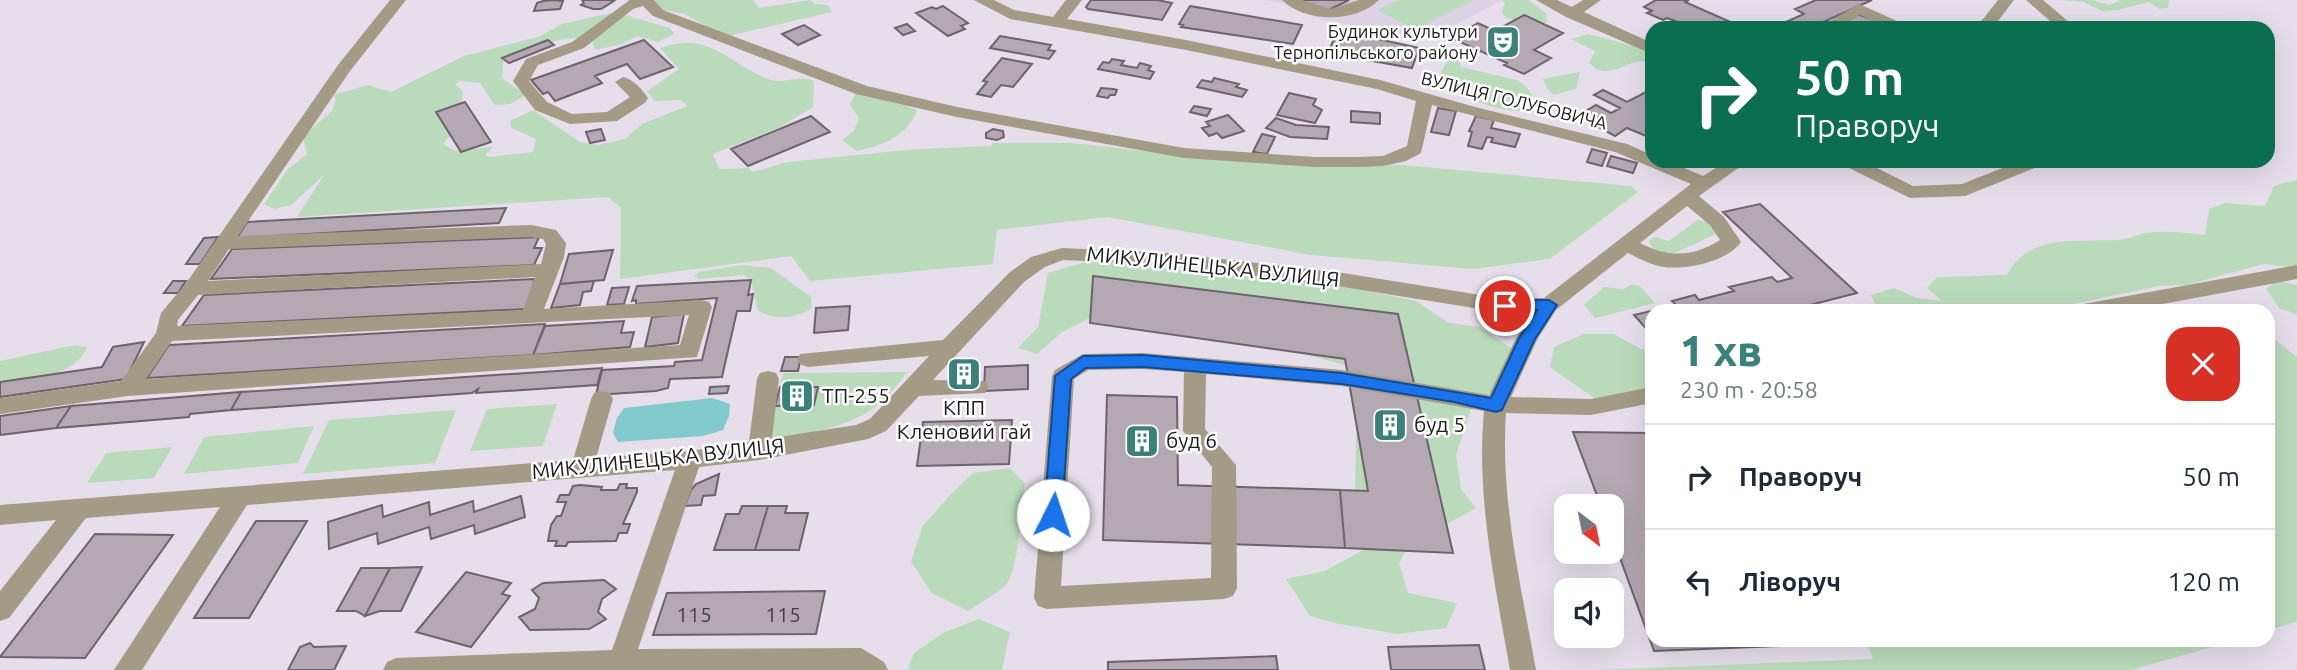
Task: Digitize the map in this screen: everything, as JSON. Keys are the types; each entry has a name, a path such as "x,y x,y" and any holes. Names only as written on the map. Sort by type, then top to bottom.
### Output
{"street":[{"path":"128,388 166,334 168,318 192,289 337,79 398,0"},
{"path":"623,82 640,98 611,117 570,119 541,106 521,82 532,62 578,45 628,6 645,0 657,13 862,90 957,112 1184,153 1315,162 1383,161 1400,157 1415,149 1425,98"},
{"name":"ВУЛИЦЯ ГОЛУБОВИЧА","path":"982,0 1010,13 1288,64 1621,148 1645,161"},
{"path":"1058,21 1074,0"},
{"path":"1290,0 1318,15 1342,13 1371,0"},
{"path":"1544,0 1645,45"},
{"path":"1571,14 1593,0"},
{"path":"1990,21 2006,0"},
{"path":"2034,0 2060,21"},
{"path":"1838,21 1858,9 1885,21"},
{"name":"ВУЛИЦЯ ГОЛУБОВИЧА","path":"1628,244 1658,259 1675,261 1723,249 1731,242 1696,190 1657,168"},
{"path":"1523,670 1497,507 1491,441 1496,405 1527,338 1549,305 1696,190 1729,168"},
{"path":"1863,168 1910,192 1965,190 2019,168"},
{"path":"224,243 531,231 549,234 556,243 554,257 531,317"},
{"name":"МИКУЛИНЕЦЬКА ВУЛИЦЯ","path":"0,515 690,460 860,433 878,425 1017,276 1038,262 1062,254 1094,253 1171,259 1343,280 1505,306 1549,305"},
{"path":"192,289 548,270"},
{"path":"2122,304 2297,272"},
{"path":"0,406 128,388 689,352 702,307 166,334"},
{"path":"808,359 949,347"},
{"path":"1195,365 1194,431 1224,465 1224,588 1047,598 1063,376 1083,362 1143,361 1195,365 1342,379 1496,405 1591,407 1645,396"},
{"path":"759,451 768,379"},
{"path":"913,388 977,387"},
{"path":"582,468 602,399"},
{"path":"620,666 690,460"},
{"path":"127,670 240,495"},
{"path":"0,610 79,509"},
{"path":"396,670 861,660 874,670"}],"shaded area":[{"path":"626,0 753,0 759,8 810,0 815,4 828,5 832,12 733,35 715,32 685,14"},
{"path":"1264,0 1503,0 1427,39 1322,20 1284,4"},
{"path":"1399,0 1474,0 1415,30 1377,10"},
{"path":"1501,0 1529,0 1546,13 1547,23 1528,24 1506,18 1502,12 1505,3"},
{"path":"2060,0 2092,0 2110,5 2120,0 2169,0 2168,8 2159,9 2149,2 2102,11 2084,2"},
{"path":"615,12 670,28 674,34 658,42 638,36 622,44 595,50 591,38 568,39 535,46 503,58 502,78 526,95 510,104 495,105 480,83 461,81 455,84 463,91 459,125 443,144 455,151 493,147 485,155 489,157 533,152 536,139 511,128 510,121 533,110 580,142 598,145 625,139 642,124 687,106 681,100 654,101 647,91 679,69 660,48 693,43 718,51 771,80 803,78 814,81 813,107 780,127 713,154 719,169 749,168 753,172 788,162 917,149 991,146 992,143 1073,143 1224,160 1402,165 1631,186 1638,192 1550,259 1473,269 1311,255 1107,217 997,230 993,264 810,281 791,256 620,279 621,208 608,197 297,217 324,175 291,205 274,209 264,204 287,170 307,154 303,136 332,111 336,99 333,95 368,85 391,92 464,56 541,36 562,24"},
{"path":"1589,34 1645,49 1645,61 1612,70 1597,69 1589,63 1595,51 1571,39"},
{"path":"1452,50 1456,51 1461,67 1517,80 1530,92 1535,108 1521,111 1500,109 1479,102 1479,94 1471,84 1437,81"},
{"path":"1580,72 1576,89 1554,95 1547,89 1543,79"},
{"path":"856,92 886,98 917,110 901,133 876,146 857,151 842,140 854,131 859,118 850,105"},
{"path":"2297,180 2295,268 2264,264 2187,285 2159,286 2073,304 1875,304 1871,295 1894,288 1917,298 1942,301 1927,288 1937,277 2007,275 2016,262 2028,252 2056,242 2119,240 2160,232 2205,235 2209,209 2225,203 2265,206 2274,186"},
{"path":"1697,220 1709,222 1718,233 1668,256 1651,246 1649,240 1655,237 1669,241"},
{"path":"1108,261 1152,268 1334,284 1416,301 1449,323 1480,327 1517,352 1503,381 1471,409 1456,455 1461,489 1476,508 1410,544 1399,563 1408,593 1457,603 1446,628 1397,634 1310,616 1286,579 1325,571 1367,548 1355,515 1356,435 1367,407 1353,367 1311,356 1277,341 1094,316 1062,332 1037,354 1018,348 1038,327 1048,273 1085,262"},
{"path":"741,265 771,268 811,297 812,308 792,316 772,316 758,311 751,280 744,275 699,279 694,276 700,272"},
{"path":"2277,281 2297,285 2297,314 2280,309 2266,289"},
{"path":"1632,284 1640,286 1655,303 1595,318 1584,305 1604,287 1624,289"},
{"path":"1584,334 1614,334 1645,349 1645,391 1598,401 1550,367 1554,347"},
{"path":"2275,340 2297,357 2297,622 2275,628"},
{"path":"75,345 87,347 81,357 62,371 0,383 0,361"},
{"path":"907,372 876,406 853,420 790,438 771,439 775,406 814,405 818,388 780,387 783,373"},
{"path":"712,398 730,404 729,416 723,430 703,436 618,442 613,433 617,418 624,408"},
{"path":"557,404 543,446 470,451 487,409"},
{"path":"456,410 435,463 303,474 329,420"},
{"path":"314,426 298,463 184,474 204,437"},
{"path":"172,447 154,478 87,483 106,453"},
{"path":"1010,468 1025,483 1019,538 1010,578 1005,586 968,611 932,593 911,562 922,527 973,473"},
{"path":"978,619 1010,632 1002,670 908,670 914,653 943,633"},
{"path":"1868,647 2212,647 2131,670 1597,670 1873,659"}],"building":[{"path":"582,0 614,1 601,9 593,9 581,5 584,3"},
{"path":"1091,0 1157,0 1172,3 1162,20 1088,9 1086,7"},
{"path":"1299,0 1349,0 1323,13"},
{"path":"1656,0 1689,0 1685,2 1728,21 1663,20 1647,13 1652,11 1644,7"},
{"path":"1816,0 1872,0 1826,21 1788,21 1804,14 1795,9"},
{"path":"563,1 560,9 534,11 537,3"},
{"path":"943,6 968,23 961,26 965,29 948,36 916,13"},
{"path":"1190,6 1302,25 1293,44 1181,27 1183,25 1179,24"},
{"path":"1854,13 1874,20 1873,21 1842,21"},
{"name":"Будинок культури Тернопільського району","path":"1524,15 1563,33 1534,50 1551,58 1524,74 1504,65 1507,63 1451,38 1478,23 1495,31"},
{"path":"907,24 915,31 903,35 895,28"},
{"path":"804,25 820,35 798,45 782,34"},
{"path":"1336,34 1369,37 1419,48 1412,68 1328,53"},
{"path":"1000,36 1051,45 1048,50 1055,51 1049,59 990,48"},
{"path":"548,40 554,45 509,63 502,58"},
{"path":"644,40 673,67 640,79 627,64 595,76 602,83 555,101 548,92 543,94 531,80"},
{"path":"1002,58 1032,64 1013,87 1001,85 991,97 977,94 987,82 983,81"},
{"path":"1112,59 1124,61 1121,65 1137,68 1140,63 1151,66 1148,70 1154,72 1150,79 1098,69 1103,62 1109,63"},
{"path":"1214,78 1239,84 1236,87 1247,90 1242,97 1197,87 1202,80 1212,82"},
{"path":"1101,88 1117,90 1115,95 1108,98 1097,96"},
{"path":"1603,90 1627,102 1645,93 1645,136 1627,128 1615,136 1593,124 1601,119 1586,111 1596,105 1611,113 1620,108 1594,95"},
{"path":"1289,93 1316,99 1313,105 1322,110 1315,123 1277,115"},
{"path":"465,102 491,142 461,152 436,112"},
{"path":"1194,106 1211,109 1207,116 1190,112"},
{"path":"1438,108 1456,111 1449,135 1431,132"},
{"path":"1351,111 1380,113 1380,124 1351,122"},
{"path":"1228,115 1244,131 1222,138 1217,133 1209,136 1202,128 1210,126 1206,122"},
{"path":"811,116 830,132 748,166 731,149"},
{"path":"1476,116 1494,120 1491,128 1520,134 1515,147 1491,142 1493,138 1487,137 1482,149 1468,146 1472,132 1469,131"},
{"path":"1276,118 1296,125 1329,127 1327,139 1290,137 1266,128"},
{"path":"601,129 605,140 590,143 586,132"},
{"path":"993,129 1003,131 1004,137 997,140 986,138 986,133"},
{"path":"1262,134 1275,137 1267,154 1253,152"},
{"path":"1592,149 1607,153 1602,166 1587,162"},
{"path":"1611,156 1637,163 1633,173 1607,166"},
{"path":"1760,204 1857,293 1814,304 1675,304 1672,301 1695,295 1699,300 1734,291 1729,287 1772,277 1777,282 1792,278 1723,212"},
{"path":"506,208 499,223 237,238 247,222"},
{"path":"218,237 200,264 186,264 204,238"},
{"path":"539,237 534,248 542,248 534,265 211,279 232,249"},
{"path":"613,250 604,280 560,284 569,254"},
{"name":"буд 5","path":"1093,276 1398,314 1453,553 1345,548 1340,490 1368,491 1345,359 1090,323"},
{"path":"535,279 526,309 182,326 204,295"},
{"path":"751,280 748,295 753,294 750,311 737,311 722,377 670,379 668,388 656,391 596,395 602,370 674,366 675,362 702,360 717,298 636,304 636,300 632,301 637,286"},
{"path":"173,281 186,281 178,293 164,293"},
{"path":"594,281 591,291 583,292 580,305 551,308 560,284"},
{"path":"629,287 624,304 607,305 612,288"},
{"path":"850,306 848,330 814,333 816,308"},
{"path":"1645,312 1645,327 1634,315"},
{"path":"684,314 678,343 645,347 652,317"},
{"path":"624,321 621,333 634,332 630,347 533,355 545,326"},
{"path":"545,324 533,355 147,378 169,345"},
{"path":"144,342 126,379 0,397 0,382 102,367 113,347"},
{"path":"785,357 801,357 798,371 781,371"},
{"path":"1028,365 1028,389 984,391 985,367"},
{"path":"602,368 597,385 476,393 478,389 472,393 231,410 241,392"},
{"name":"КПП Кленовий гай","path":"974,368 973,380 953,380 954,369"},
{"path":"729,386 727,393 709,394 710,387"},
{"name":"ТП-255","path":"780,387 818,387 814,405 775,406"},
{"path":"241,392 231,410 190,414 189,417 56,428 71,406"},
{"name":"буд 6","path":"1107,395 1177,397 1178,485 1340,490 1345,548 1103,540"},
{"path":"71,406 56,428 0,435 0,416"},
{"path":"1012,420 1009,464 917,466 923,422"},
{"path":"1573,432 1645,433 1645,626 1622,564 1624,494 1596,494"},
{"path":"719,474 715,495 703,496 701,505 685,506 696,484"},
{"path":"620,484 627,484 626,488 637,488 623,524 630,524 627,533 619,533 616,541 568,542 566,546 555,546 557,541 548,541 551,525 557,516 561,516 566,502 557,502 560,495 569,495 573,486 617,490"},
{"path":"521,496 525,517 475,534 474,525 431,539 429,527 378,544 377,533 329,549 328,522 382,505 383,517 429,502 430,515 473,501 474,512"},
{"path":"742,506 768,506 755,550 714,550 726,514 739,514"},
{"path":"768,506 787,506 785,513 808,513 799,550 755,550"},
{"path":"256,521 307,521 249,618 194,618"},
{"path":"95,534 173,535 85,658 0,657"},
{"path":"422,567 401,611 380,611 365,616 390,568"},
{"path":"361,568 390,568 365,616 356,611 337,611"},
{"path":"466,572 511,583 502,594 510,596 471,647 416,632"},
{"path":"604,580 616,589 602,599 598,612 606,619 589,629 530,630 519,617 535,609 539,598 532,590 543,583"},
{"path":"825,591 816,634 653,635 667,593"},
{"path":"310,643 314,647 346,646 334,670 288,670 300,647"},
{"path":"1479,645 1485,670 1391,670 1388,647"},
{"path":"1653,647 1753,647 1654,651"},
{"path":"1276,656 1278,670 1108,670 1108,662"}],"place":[{"name":"Будинок культури Тернопільського району","path":"1503,42"},
{"name":"КПП Кленовий гай","path":"964,374"},
{"name":"ТП-255","path":"797,396"},
{"name":"буд 5","path":"1390,425"},
{"name":"буд 6","path":"1142,441"}],"route":[{"path":"1053,515 1063,376 1083,362 1143,361 1342,379 1496,405 1527,338 1549,305 1505,306"}]}
